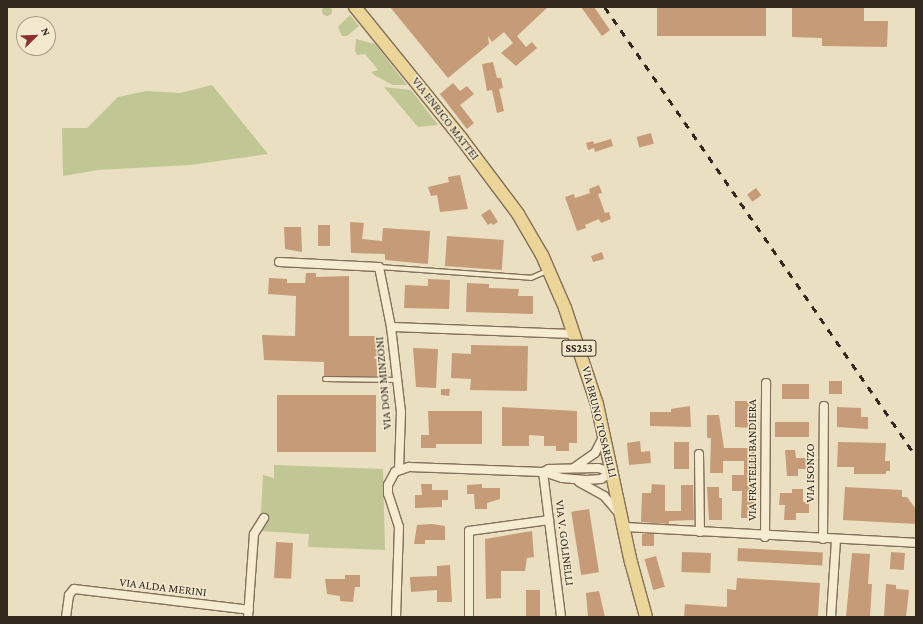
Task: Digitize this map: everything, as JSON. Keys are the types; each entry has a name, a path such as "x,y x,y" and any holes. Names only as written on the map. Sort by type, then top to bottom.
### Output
{"main road":[{"name":"VIA ENRICO MATTEI","path":"355,7 461,138 530,234"},
{"name":"VIA BRUNO TOSARELLI","path":"530,234 549,270 574,334 604,434 646,617"}],"street":[{"path":"279,262 379,266"},
{"name":"VIA DON MINZONI","path":"379,266 391,327 401,412 399,469"},
{"path":"391,327 574,334"},
{"name":"VIA FRATELLI BANDIERA","path":"765,536 766,383"},
{"name":"VIA ISONZO","path":"823,539 824,406"},
{"path":"573,468 585,462 595,453 604,434"},
{"path":"699,454 700,532"},
{"path":"396,617 399,528 388,494 388,485 391,477 399,469 409,467 543,472 573,468 598,468 612,472"},
{"path":"543,472 548,475 575,480 601,479 612,472"},
{"name":"VIA V. GOLINELLI","path":"543,472 561,617"},
{"path":"575,480 604,496 623,522"},
{"path":"248,614 254,534 264,518"},
{"path":"468,617 469,531 549,520"},
{"name":"VIA FRATELLI BANDIERA","path":"623,522 700,532 916,543"},
{"path":"831,617 836,540"},
{"name":"VIA ALDA MERINI","path":"66,617 69,595 74,589 248,614"}],"lane":[{"path":"379,266 531,278 549,270"},
{"path":"325,379 397,380"}],"green space":[{"path":"325,6 329,6 331,7 331,15 325,16 322,13 322,9"},
{"path":"350,15 359,26 347,36 342,36 338,27"},
{"path":"356,39 375,44 407,85 393,85 374,75 371,72 378,70 365,54 357,55 355,51"},
{"path":"212,85 268,154 190,165 98,170 63,176 62,128 87,128 118,97 146,91 180,93"},
{"path":"384,87 411,90 438,125 418,127"},
{"path":"274,465 383,469 385,550 308,547 309,534 260,531 263,475 274,478"}],"building":[{"path":"390,7 548,7 517,36 526,47 532,42 537,48 516,66 501,53 513,43 504,32 492,42 488,36 489,44 448,78"},
{"path":"581,7 594,7 610,30 602,36"},
{"path":"657,7 766,7 766,36 657,36"},
{"path":"792,7 864,7 864,21 888,21 887,47 822,46 822,38 792,37"},
{"path":"493,62 497,78 501,78 503,88 499,89 504,111 497,113 492,90 487,91 482,64"},
{"path":"453,83 460,91 467,86 474,94 460,105 474,123 467,129 440,94"},
{"path":"651,133 654,144 639,148 637,137"},
{"path":"611,139 613,146 595,152 594,148 588,150 586,143 593,141 594,144"},
{"path":"460,175 468,209 440,212 437,195 431,196 428,187 449,182 448,177"},
{"path":"599,185 602,193 598,194 605,213 609,212 611,219 601,223 599,219 585,225 586,228 577,231 565,197 574,194 575,198 590,193 589,189"},
{"path":"756,188 761,195 752,202 747,194"},
{"path":"490,209 498,222 493,225 491,223 488,225 481,215"},
{"path":"350,222 364,223 362,239 382,241 383,228 430,231 428,264 385,260 385,254 351,253"},
{"path":"318,225 330,225 330,246 318,246"},
{"path":"284,227 301,227 302,252 285,249"},
{"path":"447,236 504,240 502,270 445,266"},
{"path":"602,252 604,259 593,262 591,256"},
{"path":"306,273 316,273 316,277 349,276 349,336 378,336 377,376 324,376 324,362 264,360 262,335 295,336 296,296 268,294 269,278 287,279 287,283 305,283"},
{"path":"428,279 450,280 449,309 404,308 405,285 428,286"},
{"path":"467,283 489,284 489,288 519,289 518,296 533,296 533,314 466,312"},
{"path":"471,345 528,346 527,391 470,390 471,379 451,378 452,353 471,354"},
{"path":"413,348 438,349 436,388 416,387"},
{"path":"829,381 842,381 842,394 829,394"},
{"path":"782,384 809,384 809,399 782,399"},
{"path":"441,389 450,389 449,396 441,395"},
{"path":"277,395 376,395 376,452 277,452"},
{"path":"735,401 750,401 753,428 735,427"},
{"path":"690,406 691,427 650,426 650,412 671,412 671,409"},
{"path":"502,407 577,411 577,443 569,443 569,451 556,451 556,446 544,446 544,436 529,435 529,446 502,446"},
{"path":"837,407 861,408 861,417 868,417 868,429 837,427"},
{"path":"428,411 482,411 482,444 436,444 436,448 421,448 421,435 429,435"},
{"path":"707,415 719,415 724,448 756,448 756,477 753,477 753,489 756,489 757,501 754,518 741,518 742,491 732,491 732,475 744,475 744,461 723,461 723,473 710,473 711,438 707,438"},
{"path":"775,422 809,422 809,437 775,437"},
{"path":"640,441 641,452 650,451 651,463 629,465 627,443"},
{"path":"674,442 689,442 689,469 674,469"},
{"path":"838,442 886,443 885,461 890,461 890,471 886,471 886,474 854,474 854,467 837,467"},
{"path":"785,450 795,450 796,458 809,458 809,469 798,469 798,476 787,476"},
{"path":"421,484 432,484 432,490 448,490 448,500 442,500 442,507 415,508 415,495 422,495"},
{"path":"482,484 482,488 500,488 500,499 487,503 487,509 475,509 474,494 467,494 467,485"},
{"path":"652,484 665,485 665,511 681,511 681,485 693,485 694,520 669,521 669,524 641,522 642,493 651,493"},
{"path":"707,487 719,487 719,498 722,498 722,520 709,520"},
{"path":"845,487 902,490 902,497 907,497 916,509 916,524 843,520"},
{"path":"792,489 803,489 803,502 809,502 809,513 796,513 796,520 784,520 785,505 779,505 780,493 792,493"},
{"path":"589,509 599,572 581,575 571,512"},
{"path":"432,524 445,526 445,540 425,540 425,544 414,544 417,525"},
{"path":"532,531 534,557 527,558 525,571 501,571 501,598 486,599 485,539"},
{"path":"642,534 654,534 654,546 642,546"},
{"path":"276,542 293,543 291,579 274,578"},
{"path":"738,548 823,552 822,565 737,561"},
{"path":"682,552 711,553 710,573 681,572"},
{"path":"891,552 905,553 904,570 890,569"},
{"path":"852,553 870,554 868,584 872,584 870,617 846,617"},
{"path":"656,556 665,587 653,590 644,559"},
{"path":"450,565 452,602 437,602 437,590 411,592 410,577 437,576 437,566"},
{"path":"345,575 360,575 360,587 355,587 353,602 340,601 340,596 327,594 325,579 345,579"},
{"path":"737,578 820,583 818,617 684,617 685,604 727,607 727,589 736,590"},
{"path":"886,584 896,585 896,589 909,590 906,617 884,617"},
{"path":"526,590 540,590 540,617 526,617"},
{"path":"599,591 605,617 588,617 586,593"}],"railway":[{"path":"605,7 916,456"}]}
